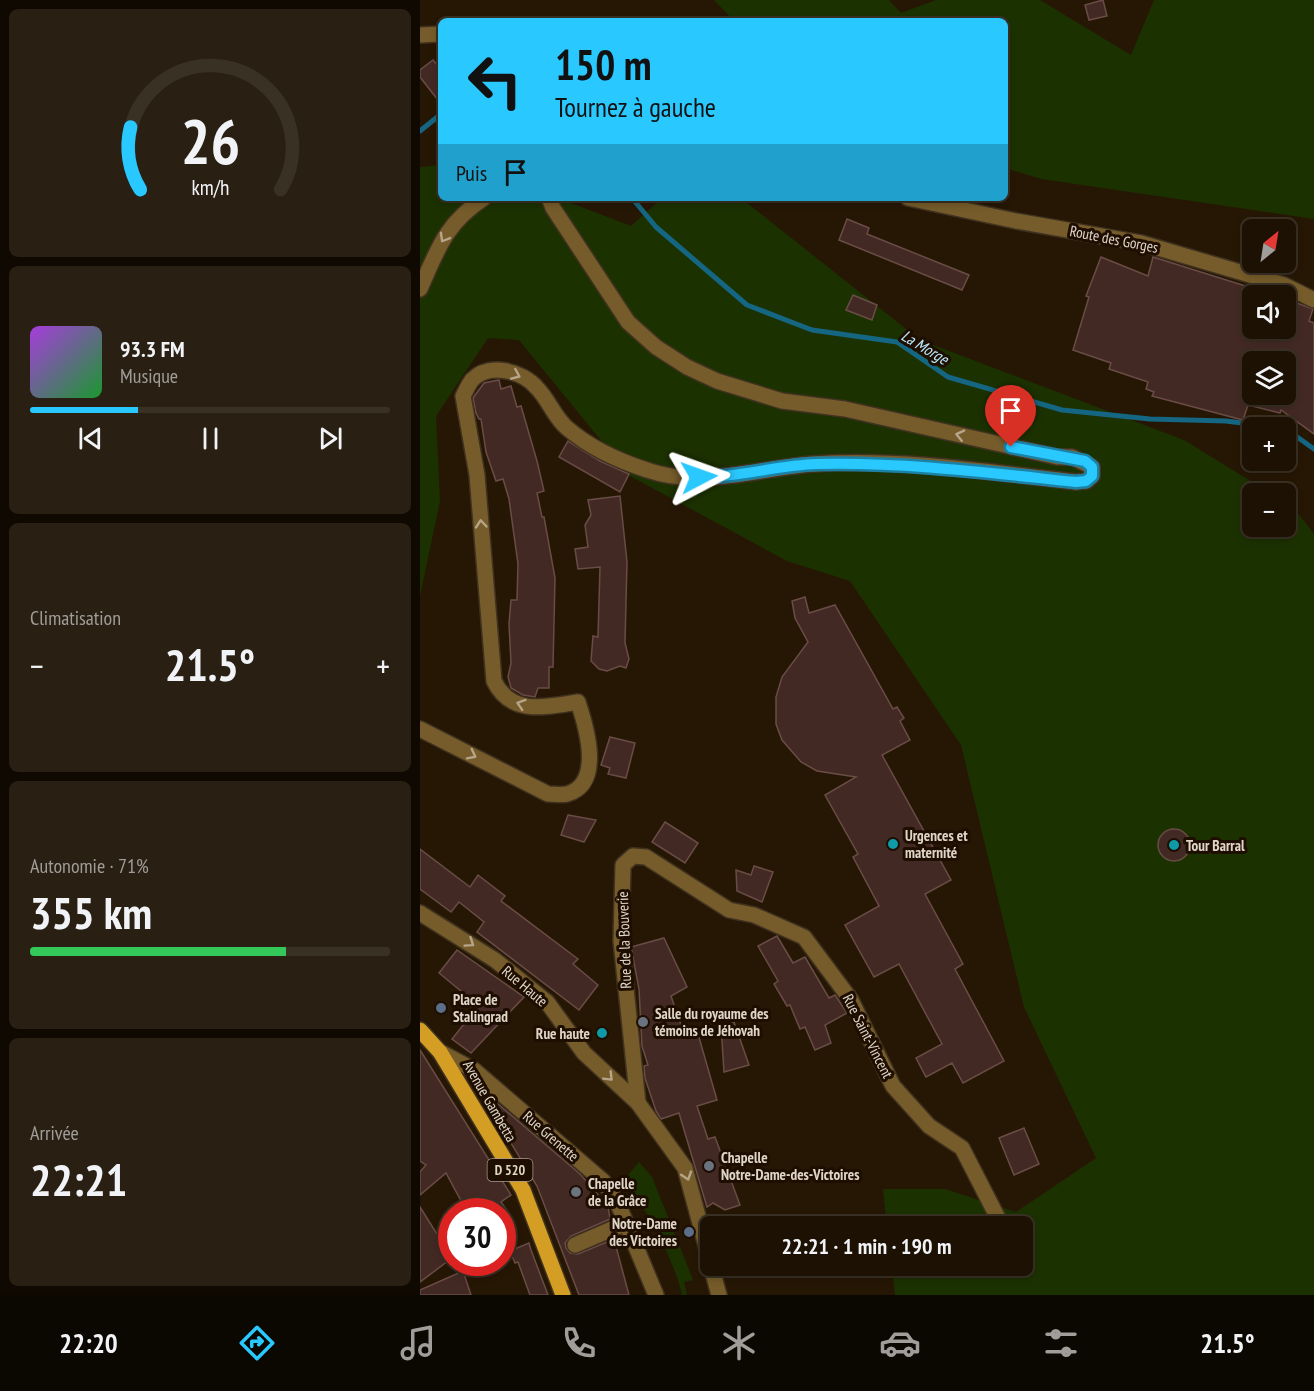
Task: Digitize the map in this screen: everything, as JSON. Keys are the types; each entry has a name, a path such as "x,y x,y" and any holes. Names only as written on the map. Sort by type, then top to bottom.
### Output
{"main road":[{"name":"Avenue Gambetta","path":"420,1030 440,1052 523,1190 563,1295"}],"street":[{"path":"420,35 438,34"},
{"path":"420,289 445,234 468,208 479,201"},
{"path":"420,729 548,794 567,794 580,786 590,764 588,732 578,702 538,709 521,705 508,700 498,690 494,681 477,476 463,396 473,379 487,372 504,370 519,375 537,387 560,421 569,430 615,459 650,472 682,477 715,477 813,464 873,463 950,468 1076,482 1086,481 1092,476 1092,467 1085,461 1072,457 1057,457 845,408 782,401 717,381 687,367 656,347 628,322 550,201"},
{"name":"Route des Gorges","path":"922,201 1016,221 1141,243 1284,285 1314,300"},
{"name":"Rue de la Bouverie","path":"638,1103 621,941 623,865 633,856 646,857 699,890"},
{"name":"Rue Saint-Vincent","path":"699,890 729,909 754,915 804,937 851,1000 893,1086 929,1126 962,1148 997,1216"},
{"name":"Rue Haute","path":"420,913 495,960 547,1002 584,1053 638,1103 685,1168 700,1224"},
{"name":"Rue Grenette","path":"440,1052 474,1070 603,1181 616,1199 656,1295"},
{"path":"575,1245 626,1223"},
{"name":"Rue Haute","path":"714,1276 719,1295"}],"green space":[{"path":"714,0 889,0 901,13 936,0 1040,0 1131,55 1154,0 1314,0 1314,219 1041,179 1008,169 1008,18 731,18"},
{"path":"438,165 438,201 566,201 631,226 659,201 745,201 920,340 1184,440 1254,483 1242,483 1242,537 1296,537 1296,511 1314,534 1314,1295 895,1295 893,1276 1033,1276 1033,1216 886,1216 883,1189 945,1189 1016,1212 1096,1158 1024,1007 961,745 850,581 787,561 630,476 519,340 488,338 436,416 440,501 420,596 420,167"},
{"path":"639,1162 652,1177 693,1280 684,1282 687,1295 682,1295 673,1266 659,1235 624,1180"}],"building":[{"path":"1103,0 1107,16 1089,20 1085,5"},
{"path":"433,60 438,66 438,100 420,77 420,70"},
{"path":"847,219 869,228 867,234 969,275 962,290 839,240"},
{"path":"1101,257 1148,276 1153,257 1242,285 1242,339 1296,339 1296,303 1313,309 1309,321 1314,323 1314,434 1296,421 1296,417 1291,417 1281,410 1280,413 1248,405 1242,420 1152,396 1154,392 1146,389 1148,382 1109,369 1111,363 1073,350 1089,297 1086,296"},
{"path":"853,295 877,305 872,320 846,310"},
{"path":"499,380 501,389 511,386 517,407 521,406 537,461 544,491 537,493 542,517 544,517 555,578 553,667 549,667 549,688 538,688 535,697 523,695 511,688 508,677 511,663 509,624 511,600 517,600 518,564 509,499 503,479 496,481 486,452 481,419 476,413 473,398 484,383"},
{"path":"568,441 600,461 629,474 620,492 559,457"},
{"path":"620,496 627,562 625,643 629,659 626,668 620,666 607,671 599,669 591,661 593,636 598,637 600,567 578,569 575,549 588,547 585,525 591,515 588,500"},
{"name":"Urgences et maternité","path":"805,597 809,613 835,605 893,709 897,707 904,718 900,721 910,740 882,755 951,880 925,894 963,964 955,969 1004,1061 963,1083 952,1063 926,1077 916,1058 942,1044 899,964 874,977 845,925 879,906 853,857 858,854 825,795 856,777 817,771 801,762 782,740 776,724 776,697 782,677 808,642 795,618 792,601"},
{"path":"610,737 635,743 626,778 608,774 610,768 601,765"},
{"path":"568,815 596,820 584,842 561,835"},
{"path":"665,822 698,843 685,863 652,842"},
{"path":"1174,829 1185,834 1190,845 1185,856 1174,861 1163,856 1158,845 1163,834"},
{"path":"420,849 470,887 478,875 505,896 501,901 578,959 573,964 598,985 579,1010 477,932 484,922 459,902 451,912 420,889"},
{"path":"754,866 773,872 762,902 737,891 736,870 751,875"},
{"path":"777,936 793,963 805,957 829,998 835,995 847,1013 825,1025 831,1043 815,1050 805,1027 800,1029 790,1005 787,1006 774,984 778,981 758,946"},
{"path":"664,938 687,987 671,996 683,1031 696,1027 717,1100 697,1106 708,1139 715,1137 740,1205 725,1210 713,1203 707,1207 679,1113 661,1119 645,1078 644,1066 648,1065 642,1046 639,989 631,947"},
{"path":"457,950 524,997 471,1053 452,1039 472,1014 468,997 439,973"},
{"path":"734,1022 749,1065 724,1072 721,1026"},
{"path":"420,1050 511,1195 507,1198 459,1198 446,1173 420,1195 420,1172 426,1165 420,1161"},
{"path":"498,1104 580,1174 608,1206 610,1219 571,1236 565,1243 566,1248 570,1253 578,1254 614,1239 629,1295 579,1295 537,1186 491,1110"},
{"path":"1024,1128 1039,1164 1014,1175 999,1138"},
{"path":"420,1207 438,1236 438,1268 420,1282"},
{"path":"529,1243 548,1295 530,1295 518,1262 516,1263 516,1248"},
{"path":"452,1276 465,1276 471,1295 420,1295 420,1290"}],"waterway":[{"name":"La Morge","path":"420,131 438,116"},
{"name":"La Morge","path":"634,201 656,227 747,305 812,330 897,342 948,377 1062,410 1150,419 1242,423"},
{"name":"La Morge","path":"1296,436 1314,449"}],"place":[{"name":"Urgences et maternité","path":"893,844"},
{"name":"Tour Barral","path":"1174,845"},
{"name":"Place de Stalingrad","path":"441,1008"},
{"name":"Salle du royaume des témoins de Jéhovah","path":"643,1022"},
{"name":"Rue haute","path":"602,1033"},
{"name":"Chapelle Notre-Dame-des-Victoires","path":"709,1166"},
{"name":"Chapelle de la Grâce","path":"576,1192"},
{"name":"Notre-Dame des Victoires","path":"689,1232"}],"route":[{"path":"699,477 715,477 813,464 873,463 950,468 1076,482 1086,481 1092,476 1092,467 1085,461 1011,447"}]}
